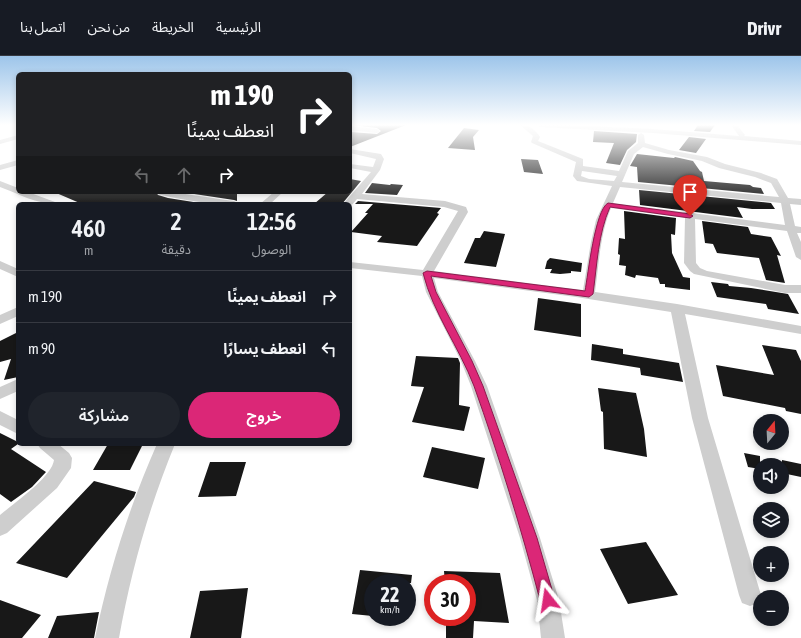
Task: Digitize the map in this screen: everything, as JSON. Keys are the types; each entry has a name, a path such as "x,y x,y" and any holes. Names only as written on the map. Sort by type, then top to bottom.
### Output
{"street":[{"path":"350,202 376,170 380,159 378,156 356,152"},
{"path":"557,152 580,161 577,176 580,178 618,184 801,202"},
{"path":"589,294 596,242 601,220 632,152"},
{"path":"669,152 704,159 722,166 774,181 785,200 796,230 801,257"},
{"path":"0,168 16,163"},
{"path":"352,166 376,170"},
{"path":"579,168 622,174"},
{"path":"0,184 16,190"},
{"path":"28,194 47,202"},
{"path":"170,194 218,202"},
{"path":"193,199 201,194"},
{"path":"267,202 277,194"},
{"path":"356,196 446,204 462,209 463,212 427,273 432,292 468,361 492,425 530,538 548,600 552,638"},
{"path":"608,205 796,230"},
{"path":"690,216 690,262 693,268 700,273 785,289 801,289"},
{"path":"0,264 16,273"},
{"path":"352,265 427,273 589,294 801,330"},
{"path":"677,308 700,418 750,595"},
{"path":"0,320 16,312"},
{"path":"0,394 16,385"},
{"path":"0,417 16,427"},
{"path":"0,527 50,483 62,468 63,458 48,446"},
{"path":"107,638 113,606 132,536 150,478 165,446"}],"building":[{"path":"610,152 626,152 620,165 606,163"},
{"path":"637,154 675,157 693,161 702,172 704,181 750,185 761,188 764,194 638,182 637,167 630,166"},
{"path":"521,159 538,160 543,174 524,172"},
{"path":"352,179 361,181 352,192"},
{"path":"372,183 403,185 397,195 365,193"},
{"path":"639,190 771,203 775,209 752,209 737,207 743,218 640,205"},
{"path":"59,194 157,194 168,198 193,202 77,202"},
{"path":"194,194 237,194 237,201"},
{"path":"326,194 350,194 344,202 316,202"},
{"path":"358,201 441,208 437,213 439,214 417,246 377,242 382,236 352,232 368,213 365,213 373,204 355,204"},
{"path":"624,211 676,218 675,235 671,234 672,253 683,277 690,278 690,290 665,287 665,284 660,284 658,278 636,275 635,278 625,275 626,266 619,265 620,255 618,254 619,238 625,239"},
{"path":"702,221 748,227 751,234 771,237 781,256 777,255 785,283 766,280 759,258 717,253 713,244 705,243"},
{"path":"484,231 505,234 496,267 464,263 475,238 480,238"},
{"path":"550,258 582,263 581,272 571,271 571,273 560,274 550,273 552,269 545,269 547,261"},
{"path":"711,282 788,294 799,314 768,309 766,304 717,297"},
{"path":"538,298 581,304 581,337 534,330"},
{"path":"16,333 16,377 4,380 11,359 0,362 0,341"},
{"path":"592,344 623,349 623,354 679,363 683,382 641,375 640,368 591,360"},
{"path":"762,345 796,350 801,361 801,414 786,411 785,408 723,396 716,365 774,375"},
{"path":"416,356 458,358 460,363 459,405 470,407 464,431 412,422 424,387 411,386"},
{"path":"598,388 636,393 644,429 647,457 604,449 603,412 601,411"},
{"path":"0,433 16,441 16,445 11,449 46,472 32,487 11,502 0,494"},
{"path":"107,446 142,446 130,470 93,470"},
{"path":"432,447 485,458 478,489 423,477"},
{"path":"744,453 760,456 760,458 753,458 753,468 748,467"},
{"path":"789,461 801,464 801,477 789,474"},
{"path":"210,462 246,462 236,496 198,497"},
{"path":"94,481 136,492 134,497 67,578 16,563"},
{"path":"646,542 678,595 628,604 600,549"},
{"path":"360,570 402,574 364,574 364,615 352,614"},
{"path":"444,571 500,573 509,623 476,621 476,574 444,574"},
{"path":"248,588 241,638 190,638 200,591"},
{"path":"0,600 41,615 22,638 0,638"},
{"path":"99,612 94,638 48,638 57,616"},
{"path":"446,626 474,626 473,638 446,638"}],"route":[{"path":"548,600 530,538 478,386 468,361 432,292 427,273 589,294 596,242 601,220 608,205 690,216"}]}
